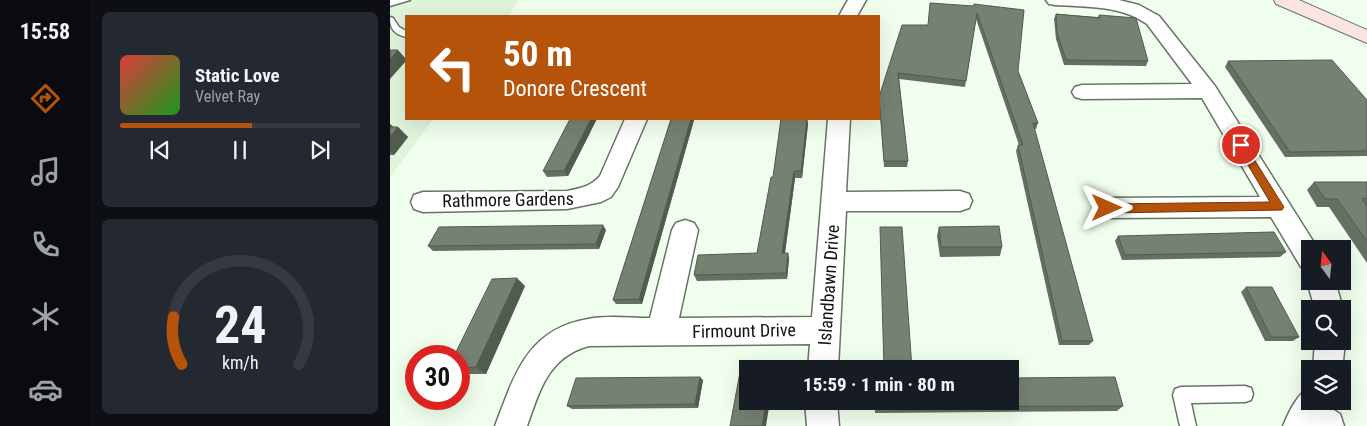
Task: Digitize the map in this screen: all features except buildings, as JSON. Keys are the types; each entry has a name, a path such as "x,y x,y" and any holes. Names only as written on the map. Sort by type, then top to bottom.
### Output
{"main road":[{"path":"1283,0 1367,37"}],"street":[{"path":"849,15 857,0"},
{"path":"1055,0 1110,4 1144,13 1153,20 1208,91 1301,244"},
{"path":"1082,92 1208,91"},
{"name":"Rathmore Gardens","path":"423,202 567,200 592,195 602,190 610,181 636,120"},
{"name":"Islandbawn Drive","path":"824,360 839,120"},
{"name":"Islandbawn Drive","path":"834,202 960,201"},
{"path":"1107,208 1278,207"},
{"path":"661,332 685,230"},
{"name":"Firmount Drive","path":"511,426 537,364 549,350 560,341 571,336 589,332 826,330"}],"lane":[{"path":"391,4 406,0"},
{"path":"390,20 396,29 405,34"},
{"path":"1188,426 1182,395 1245,394"}],"shaded area":[{"path":"390,0 519,0 509,15 405,15 405,120 432,120 390,177"}],"route":[{"path":"1107,208 1278,207 1241,145"}]}
